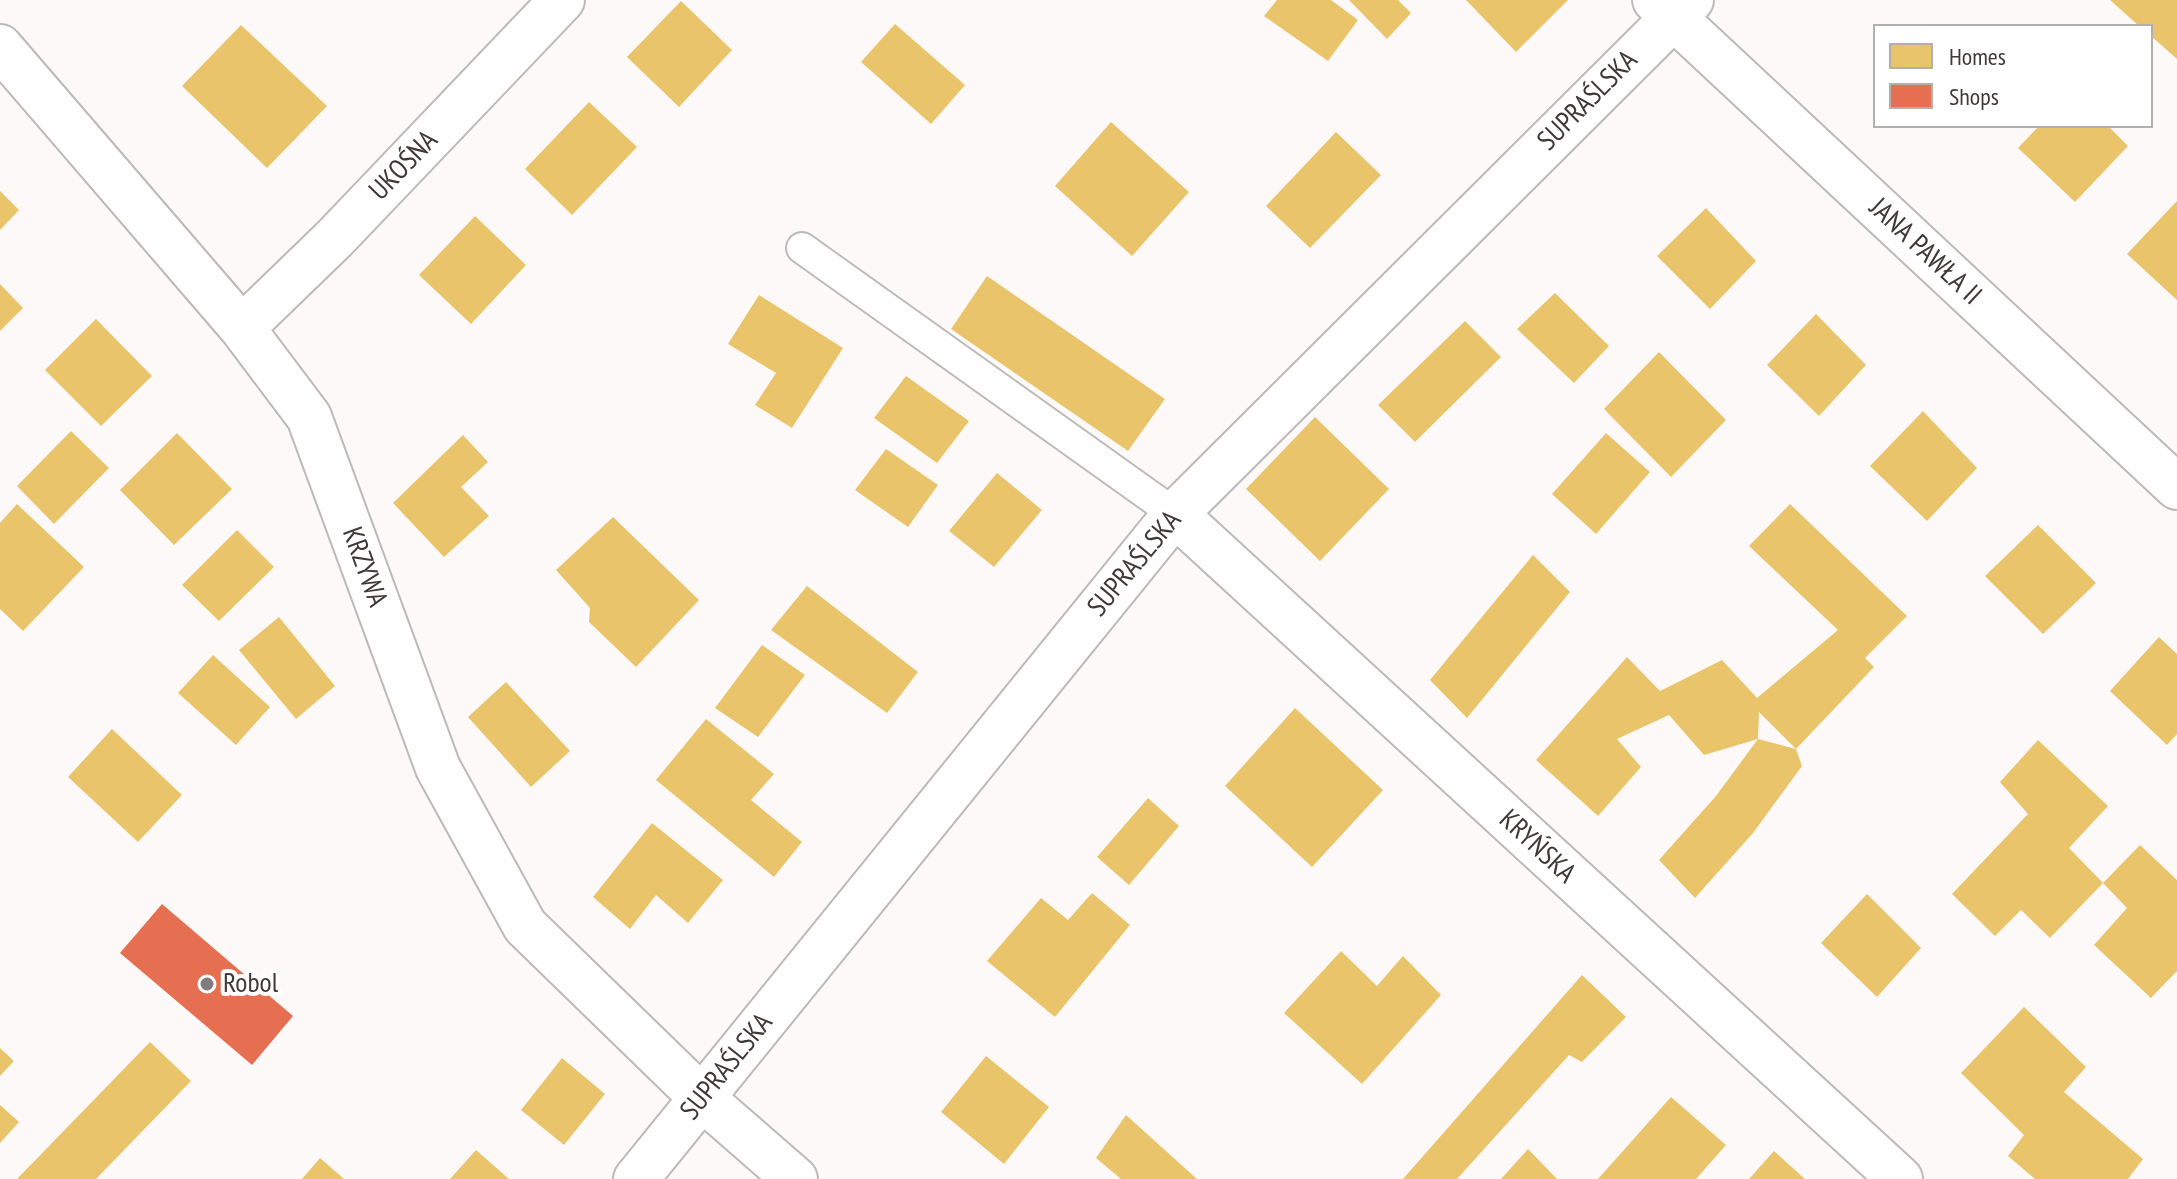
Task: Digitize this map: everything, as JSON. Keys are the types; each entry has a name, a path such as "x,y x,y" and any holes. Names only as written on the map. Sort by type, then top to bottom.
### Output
{"street":[{"name":"UKOŚNA","path":"242,328 335,238 562,0"},
{"name":"JANA PAWŁA II","path":"1673,6 2177,487"},
{"name":"SUPRAŚLSKA","path":"636,1179 1175,514 1673,6"},
{"name":"KRZYWA","path":"0,47 242,328 309,417 438,768 525,926 702,1098 795,1179"},
{"name":"KRYŃSKA","path":"1175,514 1900,1179"}],"lane":[{"path":"802,248 1175,514"}],"building: Homes":[{"path":"1277,0 1331,0 1358,20 1328,61 1264,16"},
{"path":"1349,0 1398,0 1411,13 1387,39"},
{"path":"1466,0 1568,0 1516,52"},
{"path":"2110,0 2177,0 2177,59 2153,38 2153,24 2137,24"},
{"path":"681,1 732,50 679,107 627,57"},
{"path":"895,24 965,85 931,124 861,62"},
{"path":"241,25 327,106 267,168 182,86"},
{"path":"589,102 637,147 572,215 525,169"},
{"path":"1111,122 1189,192 1132,256 1055,186"},
{"path":"2037,128 2110,128 2128,146 2075,202 2018,148"},
{"path":"1336,132 1381,175 1310,248 1266,206"},
{"path":"0,191 19,210 0,230"},
{"path":"2177,201 2177,300 2127,254"},
{"path":"1706,208 1756,261 1710,309 1657,256"},
{"path":"475,216 526,265 471,324 419,275"},
{"path":"987,276 1165,399 1128,451 951,329"},
{"path":"0,284 23,308 0,331"},
{"path":"1555,293 1609,346 1574,383 1517,329"},
{"path":"759,295 843,348 792,428 755,405 776,373 728,344"},
{"path":"1816,314 1866,365 1819,416 1767,365"},
{"path":"96,319 152,376 101,426 45,370"},
{"path":"1465,321 1501,357 1415,442 1378,405"},
{"path":"1659,352 1726,420 1671,477 1604,409"},
{"path":"906,376 969,421 937,463 874,418"},
{"path":"1923,411 1977,468 1927,521 1870,466"},
{"path":"1315,417 1389,489 1320,561 1246,489"},
{"path":"71,431 109,468 54,524 17,486"},
{"path":"177,433 232,489 174,545 120,490"},
{"path":"1606,433 1650,472 1596,534 1552,494"},
{"path":"463,435 488,462 461,487 489,516 444,557 393,503"},
{"path":"886,449 938,485 908,527 855,490"},
{"path":"997,473 1042,510 994,567 949,531"},
{"path":"17,504 84,567 23,631 0,609 0,523"},
{"path":"1790,504 1907,616 1865,658 1874,667 1796,749 1759,712 1758,739 1704,755 1669,715 1617,739 1641,767 1598,816 1536,760 1627,657 1660,691 1722,660 1757,698 1838,630 1749,546"},
{"path":"613,517 699,600 636,667 589,622 590,608 556,570"},
{"path":"2038,525 2096,583 2043,634 1985,576"},
{"path":"237,530 274,567 219,621 182,585"},
{"path":"1533,555 1570,592 1467,718 1430,680"},
{"path":"807,586 918,672 887,713 771,630"},
{"path":"279,617 335,686 296,719 239,650"},
{"path":"2159,637 2177,654 2177,734 2167,745 2110,691"},
{"path":"762,645 805,675 758,737 715,708"},
{"path":"213,655 270,707 236,745 178,693"},
{"path":"506,682 570,751 531,787 468,717"},
{"path":"1295,708 1383,790 1312,867 1225,786"},
{"path":"706,719 774,774 751,800 802,842 774,877 656,780"},
{"path":"112,729 182,795 138,842 68,777"},
{"path":"1758,739 1796,749 1802,766 1753,833 1695,898 1659,860 1716,796"},
{"path":"2038,740 2108,806 2069,848 2103,883 2050,938 2021,910 1995,936 1952,894 2028,814 2000,782"},
{"path":"1148,798 1179,826 1129,885 1097,857"},
{"path":"652,823 723,880 688,923 656,895 630,929 593,897"},
{"path":"2140,845 2177,880 2177,971 2151,998 2094,945 2127,908 2103,883"},
{"path":"1092,893 1130,925 1055,1017 987,961 1041,898 1068,920"},
{"path":"1867,894 1921,948 1877,997 1821,943"},
{"path":"1341,951 1377,986 1403,956 1441,995 1362,1084 1284,1013"},
{"path":"1582,975 1626,1017 1582,1062 1569,1055 1457,1179 1403,1179"},
{"path":"2024,1007 2086,1067 2064,1092 2143,1159 2128,1179 2035,1179 2008,1156 2024,1135 1961,1073"},
{"path":"150,1042 191,1081 96,1179 17,1179"},
{"path":"0,1048 14,1061 0,1076"},
{"path":"986,1056 1049,1107 1004,1164 941,1112"},
{"path":"562,1058 605,1094 564,1145 521,1110"},
{"path":"1671,1097 1726,1145 1696,1179 1598,1179"},
{"path":"0,1105 19,1122 0,1143"},
{"path":"1126,1115 1197,1179 1121,1179 1096,1158"},
{"path":"1528,1149 1557,1179 1501,1179"},
{"path":"476,1150 509,1179 450,1179"},
{"path":"1774,1151 1805,1179 1749,1179"},
{"path":"320,1158 344,1179 302,1179"}],"building: Shops":[{"name":"Robol","path":"162,904 293,1016 252,1065 120,953"}],"place":[{"name":"Robol","path":"207,984"}]}
